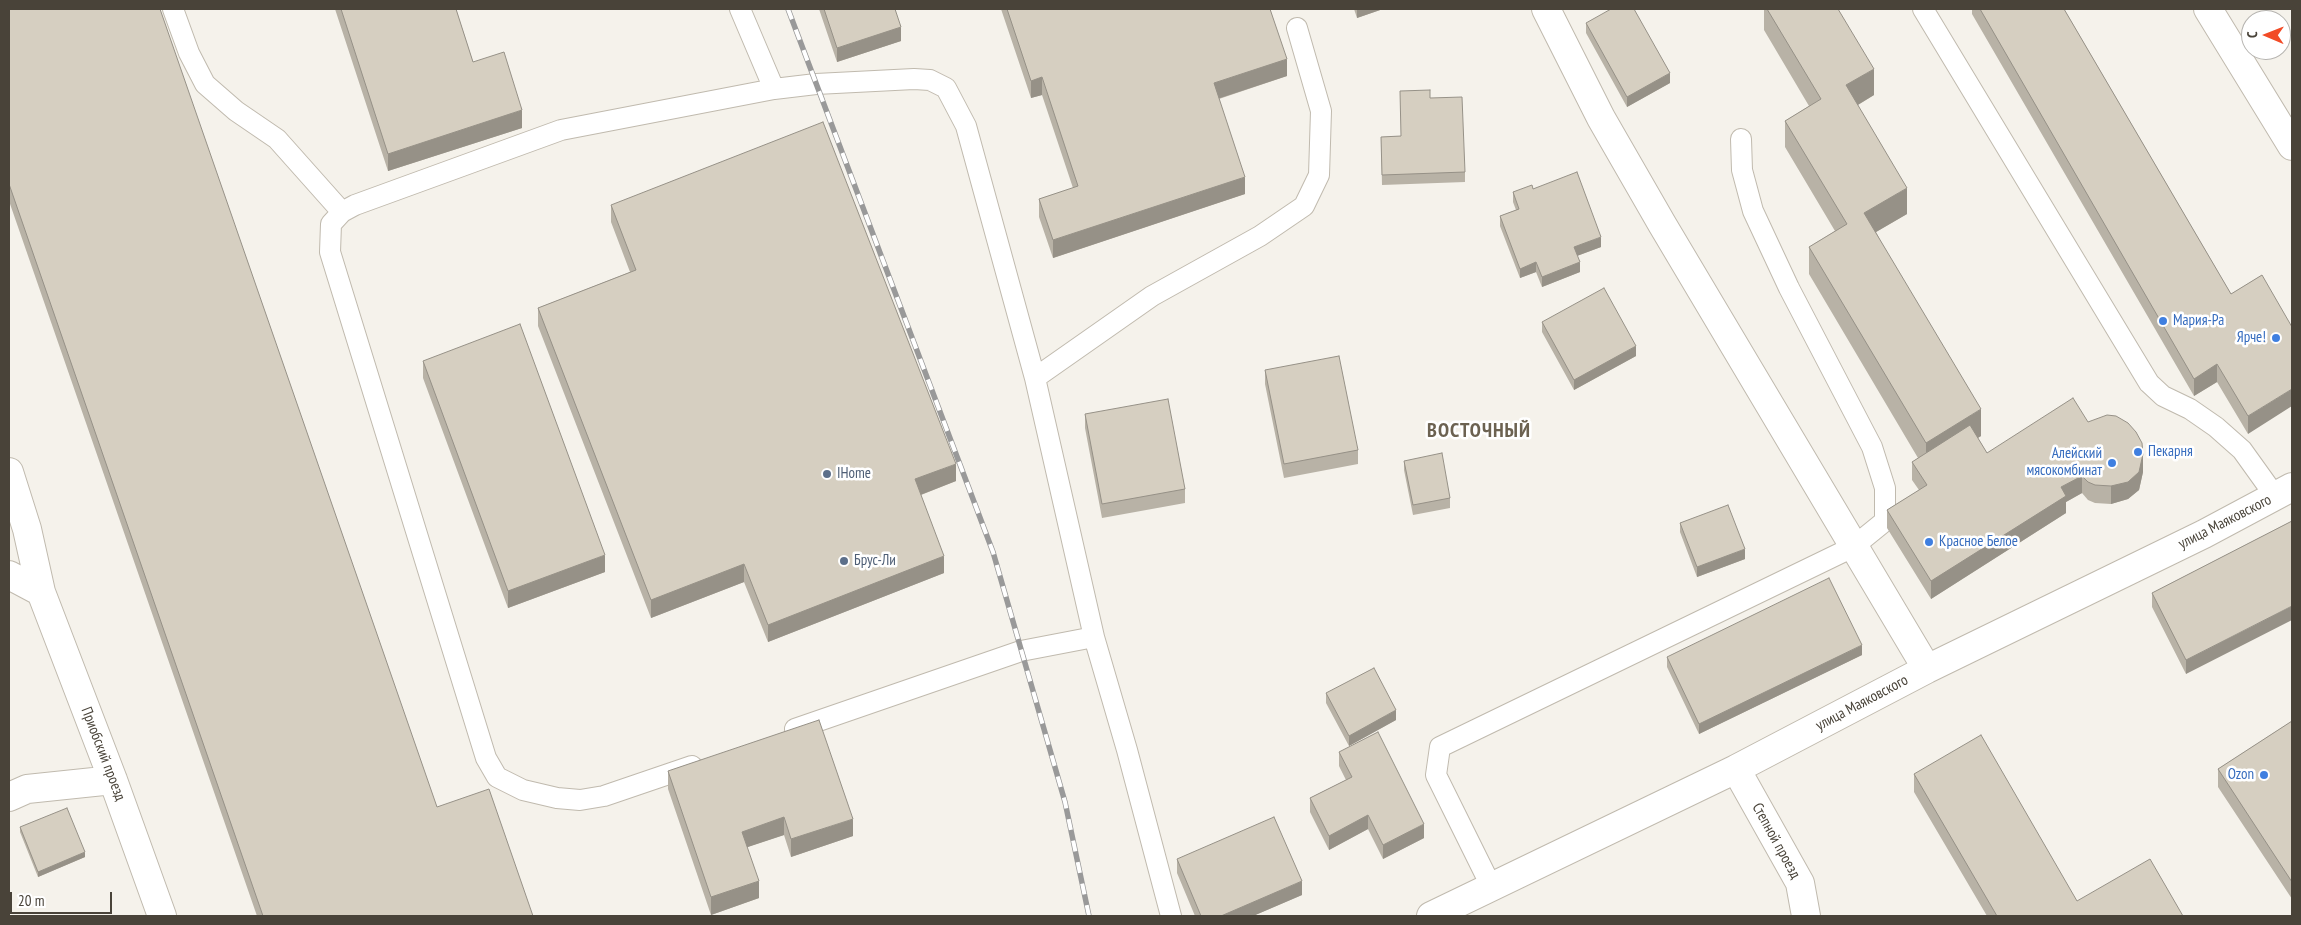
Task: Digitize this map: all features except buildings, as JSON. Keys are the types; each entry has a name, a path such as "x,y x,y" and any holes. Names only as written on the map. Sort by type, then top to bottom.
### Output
{"street":[{"path":"1546,9 1601,118 1853,547 1927,669"},
{"path":"2208,9 2292,146"},
{"name":"Приобский проезд","path":"9,472 27,529 41,592 113,780 162,916"},
{"name":"улица Маяковского","path":"1438,915 1736,769 1927,669 2204,534 2283,491"},
{"path":"9,575 41,592"},
{"name":"Степной проезд","path":"1736,769 1800,883 1806,916"},
{"path":"9,797 27,790 113,780"}],"lane":[{"path":"173,9 188,54 205,84 236,111 277,139 342,212"},
{"path":"740,9 774,89"},
{"path":"1923,9 2149,383 2164,396 2190,409 2216,427 2236,444 2283,491"},
{"path":"1035,378 1152,296 1260,236 1304,206 1319,175 1321,111 1298,28"},
{"path":"705,761 604,796 580,800 556,798 523,790 497,777 486,758 330,252 330,224 342,212 561,130 774,89 816,84 930,80 946,88 966,126 1035,378 1094,637 1127,750 1171,916"},
{"path":"1492,888 1436,775 1440,747 1853,547 1885,521 1885,488 1872,447 1789,288 1753,211 1742,170 1741,139"},
{"path":"779,735 1021,651 1094,637"}],"railway":[{"path":"788,9 993,552 1065,802 1089,916"}],"place":[{"name":"Мария-Ра","path":"2163,321"},
{"name":"Ярче!","path":"2276,338"},
{"name":"Пекарня","path":"2138,452"},
{"name":"Алейский мясокомбинат","path":"2112,463"},
{"name":"IHome","path":"827,474"},
{"name":"Красное Белое","path":"1929,542"},
{"name":"Брус-Ли","path":"844,561"},
{"name":"Ozon","path":"2264,775"}],"district":[{"name":"ВОСТОЧНЫЙ","path":"1479,431"}]}
